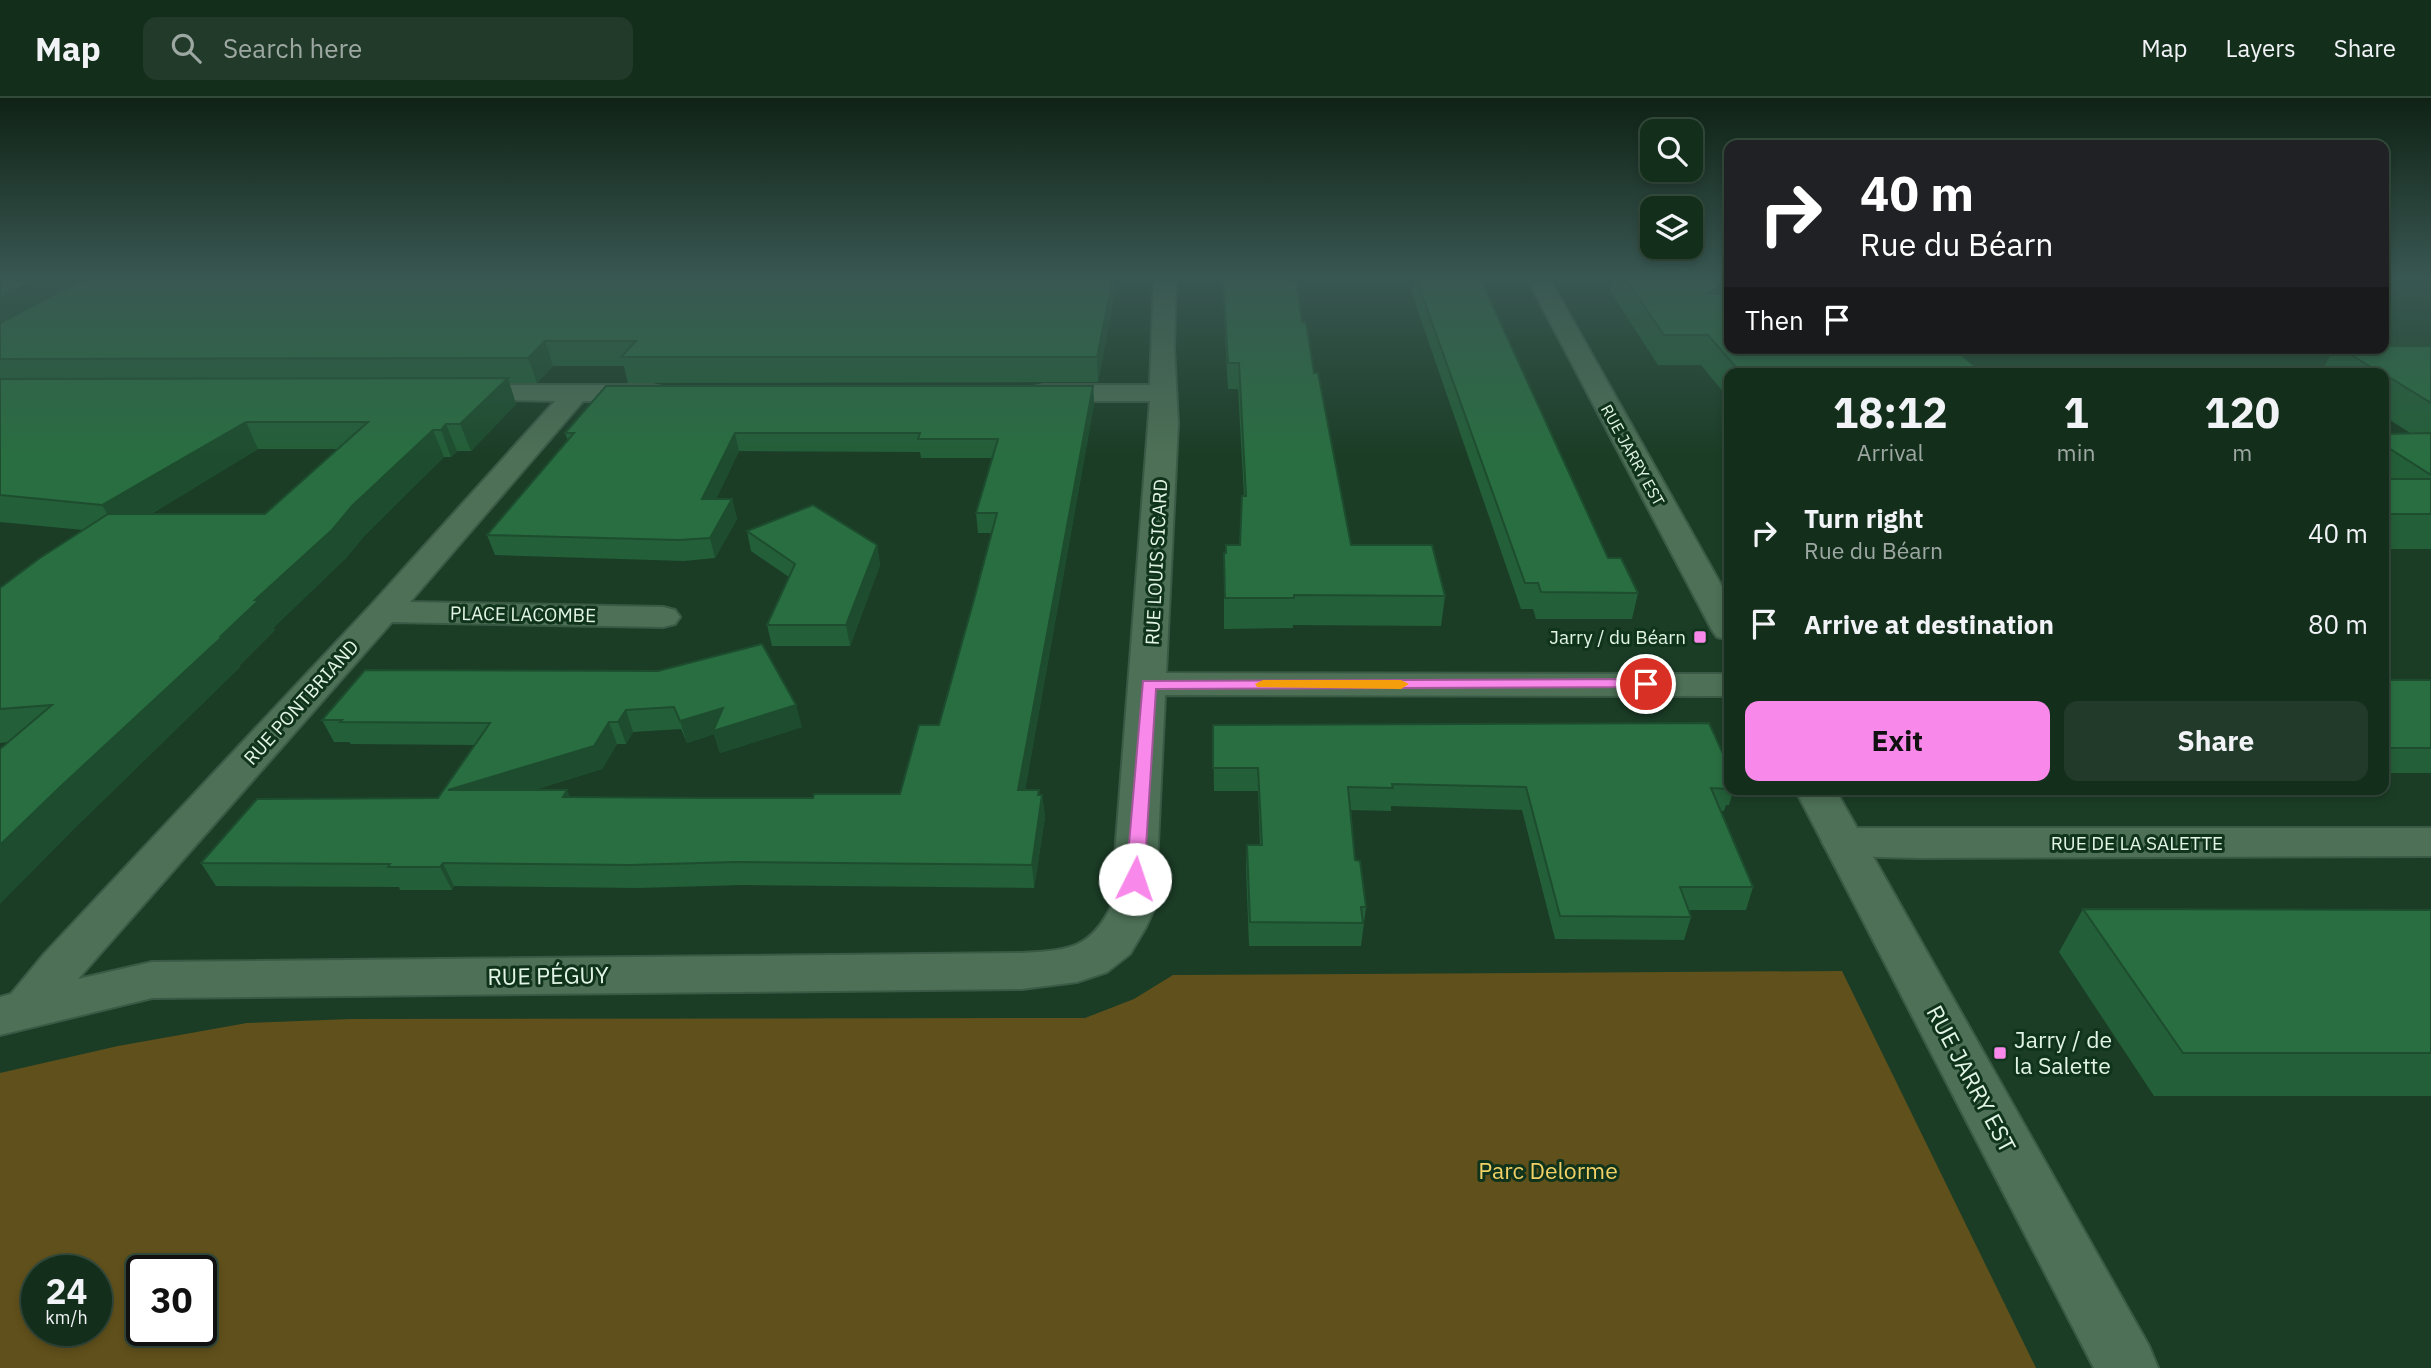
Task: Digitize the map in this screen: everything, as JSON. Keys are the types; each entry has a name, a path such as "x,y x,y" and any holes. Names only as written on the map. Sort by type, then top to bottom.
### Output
{"street":[{"name":"RUE LOUIS SICARD","path":"1098,958 1121,936 1133,907 1164,422 1162,337"},
{"name":"RUE JARRY EST","path":"1570,337 1724,621"},
{"path":"439,393 673,393"},
{"name":"RUE PONTBRIAND","path":"13,1013 61,967 383,612 576,393"},
{"path":"1018,393 1163,393"},
{"name":"PLACE LACOMBE","path":"383,612 663,617"},
{"path":"1149,684 1724,685"},
{"name":"RUE JARRY EST","path":"1818,795 2127,1368"},
{"name":"RUE DE LA SALETTE","path":"1843,842 2431,842"},
{"name":"RUE PÉGUY","path":"13,1013 152,980 1022,971 1061,968 1098,958"}],"shaded area":[{"path":"2389,337 2431,337 2431,367 1878,366 1867,354 2389,354"}],"green space":[{"name":"Parc Delorme","path":"1842,971 2036,1368 0,1368 0,1073 118,1046 247,1023 351,1019 1085,1018 1134,999 1173,975"}],"building":[{"path":"0,337 1101,337 1097,357 621,357 636,341 545,341 528,358 0,359"},
{"path":"1226,337 1308,337 1314,373 1318,373 1351,545 1432,545 1445,596 1294,595 1294,598 1225,598 1224,553 1226,545 1240,545 1242,496 1246,496 1239,363 1228,363"},
{"path":"1437,337 1507,337 1608,558 1621,558 1638,593 1541,592 1538,583 1525,583"},
{"path":"1710,337 1724,337 1724,353"},
{"path":"2389,346 2431,346 2431,403 2389,377 2389,368 2373,368 2350,354 2389,354"},
{"path":"1724,354 1960,354 1977,368 1737,368"},
{"path":"508,378 460,424 446,424 441,430 433,430 352,506 332,530 255,600 259,600 223,636 0,845 0,749 52,705 0,709 0,588 40,558 108,514 265,514 368,422 246,422 102,505 0,495 0,379"},
{"path":"606,386 1093,386 1018,790 1039,790 1038,795 1042,795 1032,865 736,862 630,865 443,863 440,867 388,867 390,864 201,863 257,799 438,798 490,723 322,720 365,670 658,671 762,644 796,705 713,731 723,708 680,721 674,707 626,710 618,722 609,722 594,746 448,790 567,790 563,797 813,798 814,794 900,794 919,725 939,725 975,596 997,513 976,513 998,439 918,439 920,433 735,433 702,499 732,499 710,538 679,540 487,535 574,433 565,433"},
{"path":"2431,433 2431,475 2389,448 2389,434"},
{"path":"2389,479 2431,479 2431,514 2389,514"},
{"path":"813,505 877,545 846,625 767,625 795,564 747,531"},
{"path":"2389,680 2431,680 2431,748 2389,748"},
{"path":"1709,723 1724,756 1724,789 1711,788 1753,887 1680,887 1691,917 1560,916 1526,787 1392,784 1393,788 1348,787 1355,860 1360,861 1366,907 1361,907 1363,923 1250,922 1247,845 1262,845 1258,768 1213,768 1213,725"},
{"path":"2083,909 2431,910 2431,1053 2183,1053"}],"slow traffic":[{"path":"1263,684 1401,684"}],"place":[{"name":"Jarry / du Béarn","path":"1700,637"},
{"name":"Jarry / de la Salette","path":"2000,1053"}],"route":[{"path":"1135,879 1149,684 1646,684"}]}
